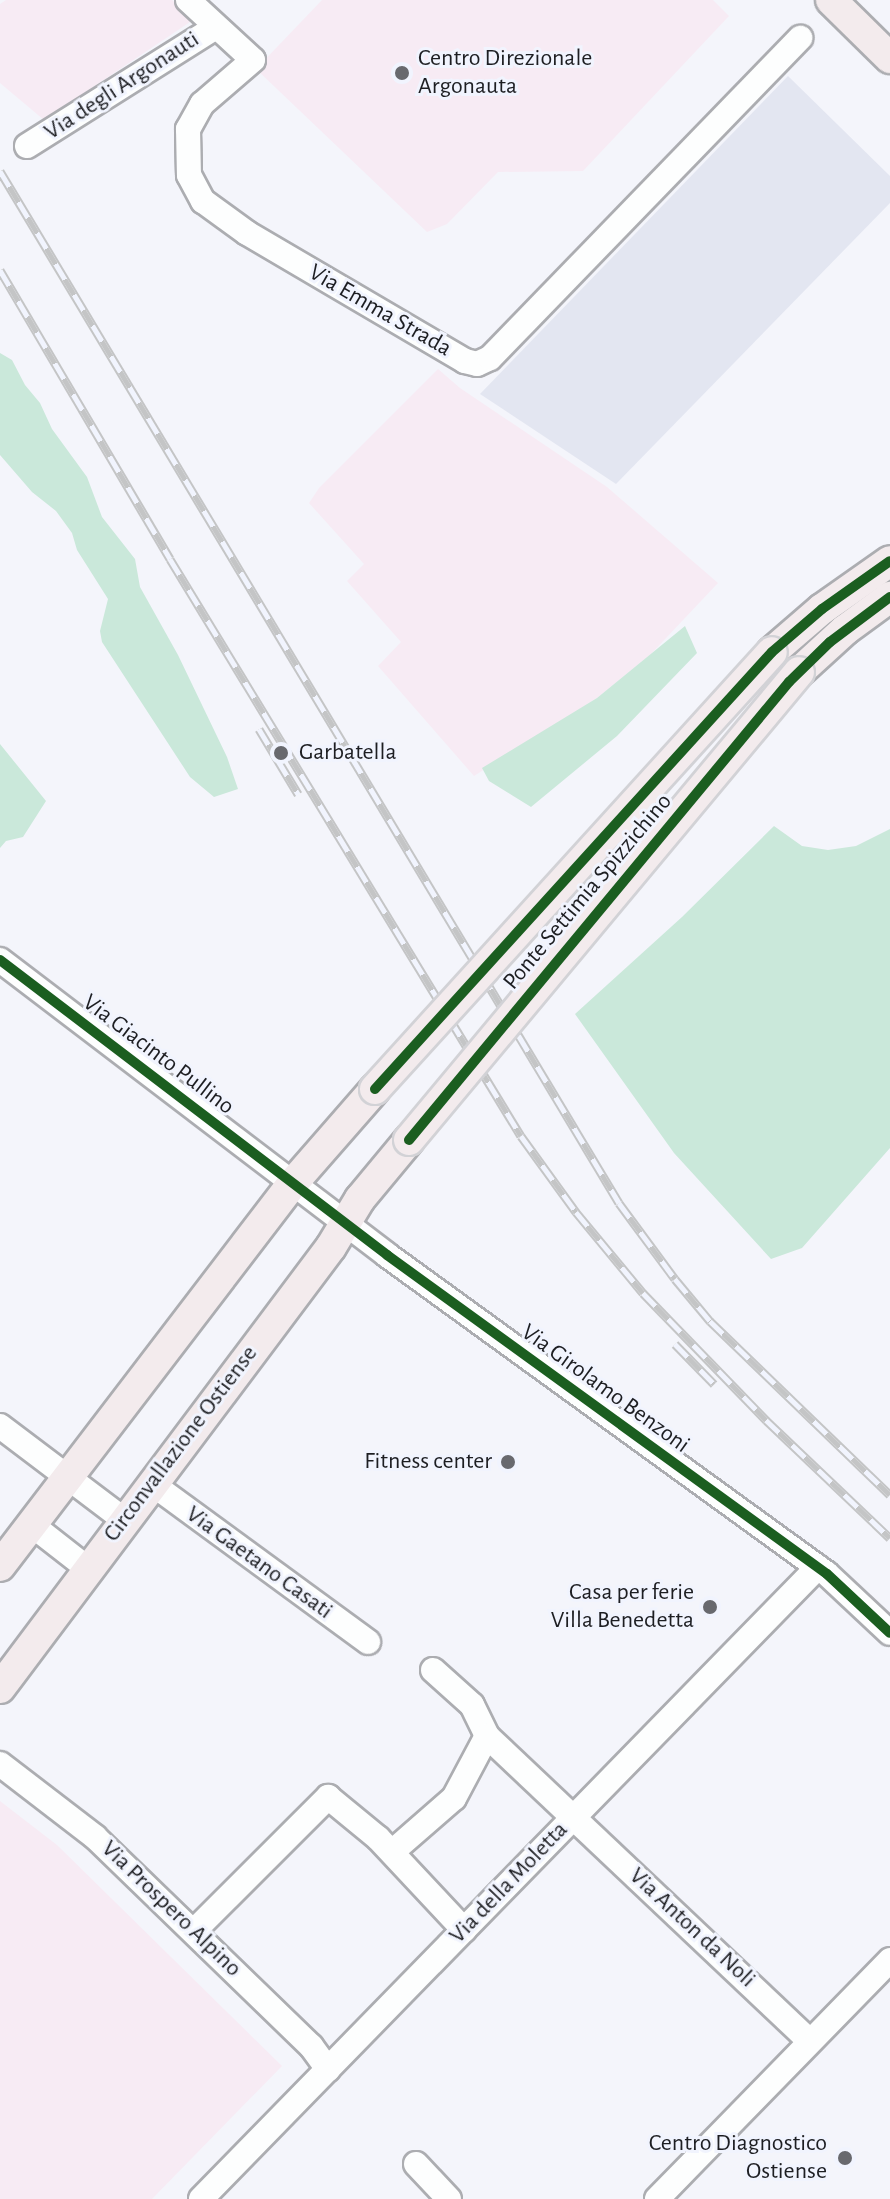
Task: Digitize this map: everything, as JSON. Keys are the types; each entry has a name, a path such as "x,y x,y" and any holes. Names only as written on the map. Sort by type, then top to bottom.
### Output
{"main road":[{"path":"831,0 890,58"},
{"name":"Ponte Settimia Spizzichino","path":"293,1183 321,1148 772,652 822,609 890,561"},
{"name":"Ponte Settimia Spizzichino","path":"358,1203 799,672 830,642 890,597"},
{"path":"0,1566 293,1183"},
{"name":"Circonvallazione Ostiense","path":"0,1688 123,1519 331,1247 358,1203"}],"street":[{"path":"188,0 216,27"},
{"name":"Via degli Argonauti","path":"27,146 216,27 253,60"},
{"name":"Via Emma Strada","path":"253,60 202,104 188,129 189,175 203,201 247,233 465,361 477,364 490,358 800,38"},
{"name":"Via Giacinto Pullino","path":"0,960 293,1183"},
{"name":"Via Girolamo Benzoni","path":"293,1183 358,1203 818,1567 890,1633"},
{"path":"0,1426 123,1519"},
{"name":"Via Gaetano Casati","path":"151,1483 368,1642"},
{"path":"32,1525 87,1568"},
{"name":"Via della Moletta","path":"201,2199 818,1567"},
{"name":"Via Anton da Noli","path":"433,1670 472,1705 487,1736 810,2041"},
{"path":"392,1852 454,1798 487,1736"},
{"name":"Via Prospero Alpino","path":"0,1764 95,1837 311,2046 328,2069"},
{"path":"194,1931 328,1797 392,1852 464,1930"},
{"path":"657,2199 890,1960"},
{"path":"416,2164 449,2199"}],"shaded area":[{"path":"6,0 172,0 193,20 44,120 0,83 0,4"},
{"path":"322,0 713,0 729,16 583,171 498,172 447,224 427,232 256,69"},
{"path":"788,76 890,176 890,203 616,484 480,394"},
{"path":"438,369 460,388 607,487 718,583 650,655 597,698 474,776 378,666 401,642 347,581 364,564 309,503 319,488"},
{"path":"0,1801 57,1845 282,2066 152,2199 0,2199"}],"green space":[{"path":"0,353 12,360 25,385 40,403 52,429 87,477 102,517 135,559 140,587 178,655 227,757 238,789 214,797 190,777 102,642 100,631 108,599 77,550 72,533 56,511 32,492 0,455"},
{"path":"685,626 697,653 617,736 531,807 489,781 482,768 597,698"},
{"path":"0,744 46,801 23,837 6,841 0,848"},
{"path":"774,826 802,846 828,850 856,846 890,829 890,1148 802,1248 771,1259 674,1153 575,1014 682,917"}],"railway":[{"path":"0,171 619,1203 710,1321 890,1495"},
{"path":"0,270 170,559 521,1136 576,1212 643,1293 766,1420 890,1538"},
{"path":"259,729 298,794"},
{"path":"675,1344 714,1384"}],"cycle path":[{"path":"375,1089 772,652 822,609 890,561"},
{"path":"409,1140 789,682 830,642 890,597"},
{"path":"0,960 387,1255 827,1574 890,1633"}],"place":[{"name":"Centro Direzionale Argonauta","path":"402,73"},
{"name":"Garbatella","path":"281,753"},
{"name":"Fitness center","path":"508,1462"},
{"name":"Casa per ferie Villa Benedetta","path":"710,1607"},
{"name":"Centro Diagnostico Ostiense","path":"845,2158"}]}
